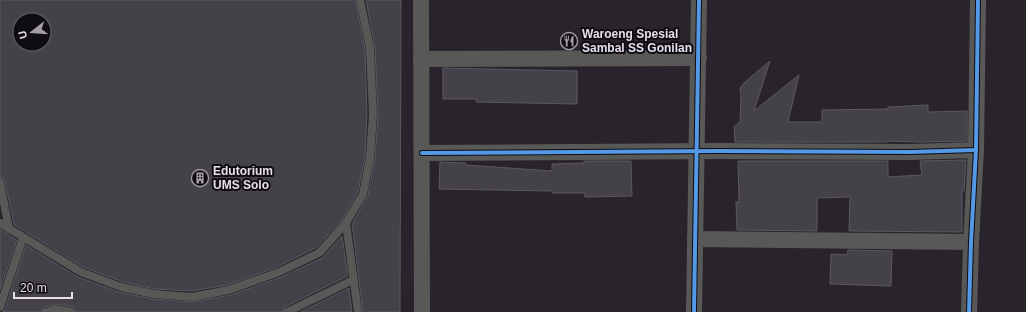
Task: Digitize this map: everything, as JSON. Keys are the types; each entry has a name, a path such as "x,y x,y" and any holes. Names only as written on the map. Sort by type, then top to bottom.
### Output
{"street":[{"path":"421,0 422,312"},
{"path":"694,312 699,0"},
{"path":"969,312 976,150 978,0"},
{"path":"421,59 699,58"},
{"path":"422,153 697,151 910,152 976,150"},
{"path":"695,240 971,242"}],"lane":[{"path":"0,223 81,272 121,287 154,294 192,297 229,290 279,272 319,253 346,223 364,194 370,158 373,114 370,48 360,0"},
{"path":"0,182 9,229"},
{"path":"346,223 358,312"},
{"path":"0,307 23,238"},
{"path":"287,312 353,280"},
{"path":"46,312 55,309 71,312"}],"building":[{"name":"Edutorium UMS Solo","path":"0,0 355,0 365,49 367,114 365,157 358,192 342,220 316,248 277,267 228,285 192,291 155,289 123,282 83,267 14,225 4,178 0,177"},
{"path":"366,0 401,0 400,312 363,312 352,224 368,195 375,158 378,114 375,48"},
{"path":"770,61 754,111 799,75 788,122 822,122 822,110 888,109 888,107 928,105 928,112 967,111 967,141 735,142 734,127 740,122 740,88"},
{"path":"443,68 577,71 577,104 476,102 476,99 443,99"},
{"path":"966,160 964,191 962,191 962,232 849,231 850,197 817,198 817,231 737,230 736,202 739,202 738,161 888,161 888,177 922,175 920,161"},
{"path":"584,161 631,161 632,196 585,197 585,193 552,193 552,191 439,189 440,162 552,171 552,164 584,163"},
{"path":"0,229 17,240 0,290"},
{"path":"342,236 348,276 285,307 282,312 76,312 75,308 56,304 44,307 41,312 2,312 5,309 26,245 78,277 119,292 153,299 192,302 231,295 281,277 322,258"},
{"path":"848,250 892,251 891,286 830,284 831,254 847,255"},
{"path":"349,288 352,312 300,312"}],"cycle path":[{"path":"694,312 699,0"},
{"path":"969,312 976,150 978,0"},
{"path":"422,153 718,151 910,152 976,150"}],"place":[{"name":"Waroeng Spesial Sambal SS Gonilan","path":"569,41"},
{"name":"Edutorium UMS Solo","path":"200,178"}]}
